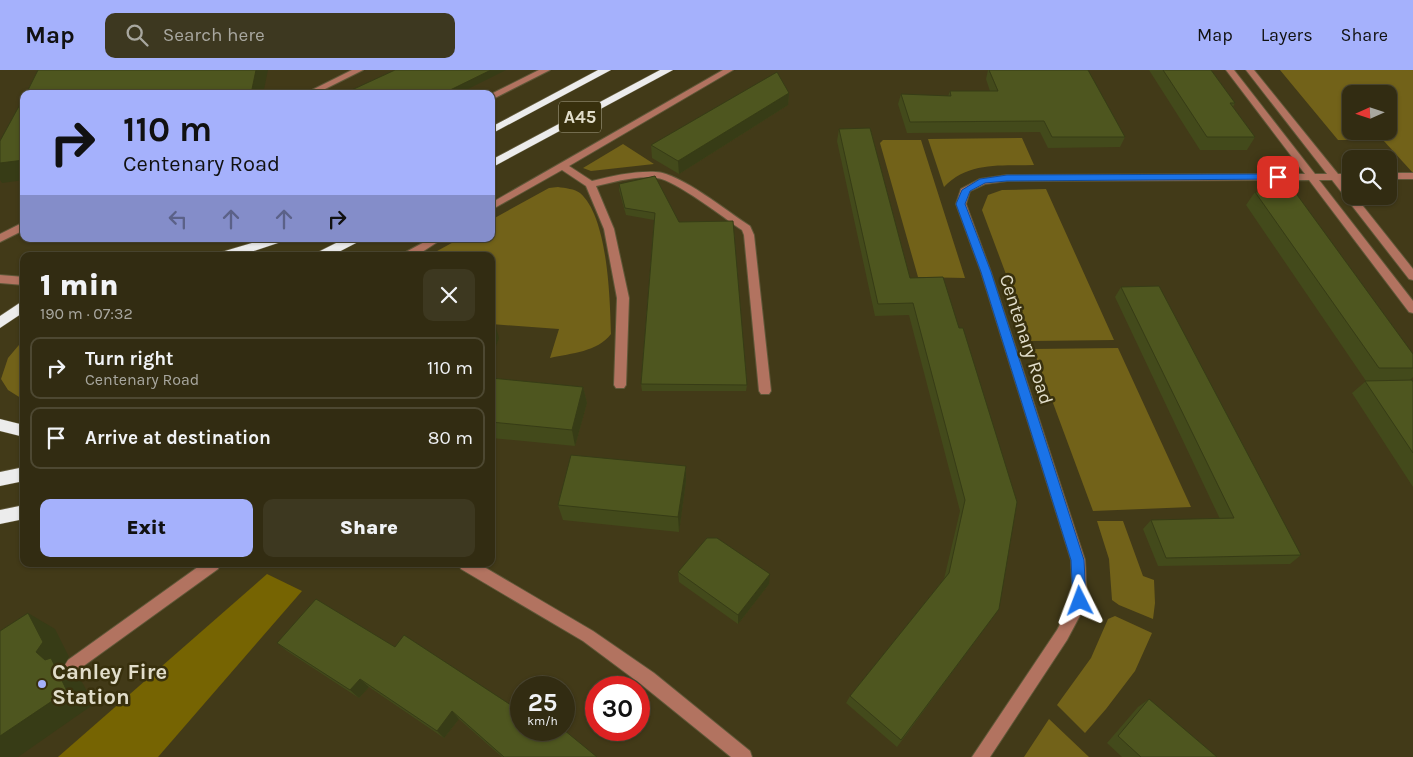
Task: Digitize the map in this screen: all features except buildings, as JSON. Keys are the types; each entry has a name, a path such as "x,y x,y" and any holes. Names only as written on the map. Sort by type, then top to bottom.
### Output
{"highway":[{"name":"A45","path":"495,129 606,70"},
{"name":"A45","path":"495,163 668,70"},
{"path":"238,252 269,242"},
{"path":"329,252 348,242"},
{"path":"0,323 20,308"},
{"path":"0,425 20,430"},
{"path":"0,479 20,475"},
{"path":"0,517 20,513"}],"street":[{"path":"316,90 359,70"},
{"path":"495,95 546,70"},
{"path":"495,205 729,70"},
{"path":"1230,70 1413,309"},
{"path":"1250,70 1413,276"},
{"path":"563,167 590,184 609,229 623,298 620,385"},
{"path":"590,184 630,176 658,175 675,181 746,228 749,235 765,391"},
{"path":"1397,176 1413,176"},
{"name":"Centenary Road","path":"980,757 1062,635 1080,601 1078,560 986,272 961,204 966,190 983,181 1007,178 1342,177"},
{"path":"0,239 20,227"},
{"path":"415,252 432,242"},
{"path":"0,279 20,282"},
{"path":"73,665 209,567"},
{"path":"471,567 588,636 648,679 744,757"}],"shaded area":[{"path":"1280,70 1413,70 1413,173 1397,155 1397,150 1392,150 1383,140 1398,140 1398,85 1342,85 1342,140 1338,140"},
{"path":"1022,138 1034,165 975,169 953,179 944,187 928,139"},
{"path":"883,140 921,140 965,278 918,277 880,143"},
{"path":"623,144 654,164 591,171 583,168"},
{"path":"558,187 580,193 597,220 606,259 611,334 599,345 575,353 550,358 559,329 495,324 495,252 435,252 454,242 495,242 495,218 549,188"},
{"path":"1046,189 1114,340 1031,341 982,210 988,195 1002,190"},
{"path":"20,344 20,398 8,390 1,379 8,358"},
{"path":"1118,348 1191,507 1093,511 1033,349"},
{"path":"1097,521 1123,521 1143,576 1154,580 1155,603 1153,619 1119,605 1112,600 1109,559"},
{"path":"267,574 302,591 158,757 58,757"},
{"path":"1115,616 1152,633 1135,671 1085,733 1057,705 1091,658 1108,619"},
{"path":"1049,719 1089,757 1024,757"}],"place":[{"name":"Canley Fire Station","path":"42,684"}],"route":[{"path":"1080,601 1078,560 986,272 961,204 966,190 983,181 1007,178 1278,177"}]}
